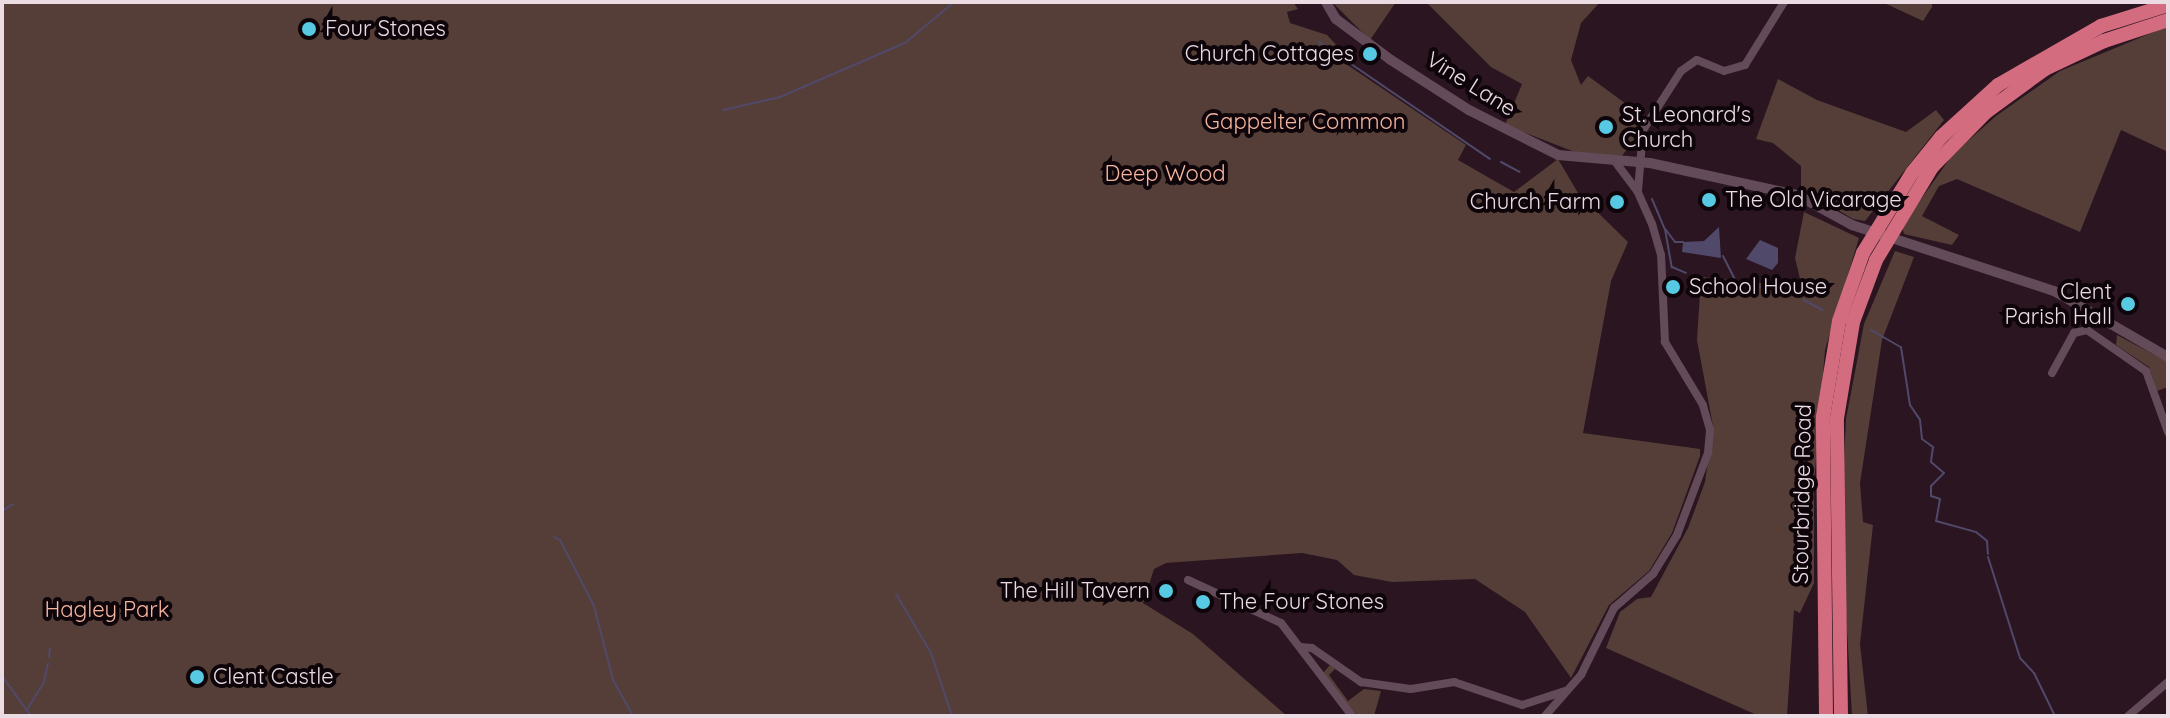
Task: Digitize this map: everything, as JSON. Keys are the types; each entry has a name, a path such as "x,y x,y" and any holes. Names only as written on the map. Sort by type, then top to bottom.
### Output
{"highway":[{"name":"Stourbridge Road","path":"1826,716 1823,417 1839,321 1870,256 1890,217 1941,137 1998,85 2101,26 2168,5"},
{"name":"Stourbridge Road","path":"1890,217 1932,167 2010,95 2045,69 2104,41 2168,20"},
{"name":"Stourbridge Road","path":"1841,716 1837,418 1853,322 1870,256"}],"street":[{"name":"Vine Lane","path":"1326,2 1356,36 1496,126 1558,155 1616,163 1639,162 1797,195 1852,225 2054,291 2168,357"},
{"path":"1638,192 1639,144 1648,118 1681,71 1697,60 1724,71 1745,65 1784,2"},
{"path":"1545,716 1581,675 1614,608 1653,574 1677,535 1708,453 1710,430 1703,405 1665,342 1661,255 1638,192 1616,163"},
{"path":"2108,344 2115,325"},
{"path":"2052,373 2080,329 2146,371 2168,432"},
{"path":"1188,580 1269,615 1301,647 1352,716"},
{"path":"1301,647 1328,659 1361,682 1411,689 1454,682 1522,705 1566,690"},
{"path":"1317,670 1328,659"},
{"path":"2128,716 2168,682"}],"green space":[{"path":"2,2 1293,2 1298,9 1287,12 1290,23 1327,35 1344,53 1340,60 1466,145 1458,160 1514,192 1558,159 1578,193 1628,242 1611,281 1583,433 1700,449 1700,456 1672,533 1649,571 1609,605 1571,678 1525,612 1475,579 1392,582 1354,575 1337,560 1302,553 1166,563 1154,569 1143,603 1193,634 1287,716 2,716"},
{"path":"1332,2 1396,2 1370,40"},
{"path":"1426,2 1600,2 1581,23 1571,60 1581,85 1588,76 1644,117 1634,140 1621,157 1585,156 1505,125 1522,84 1491,67"},
{"path":"1882,2 1932,2 1932,7 1923,21"},
{"path":"2168,26 2168,152 2121,130 2080,232 1957,179 1939,186 1922,216 1959,235 1952,245 1904,234 1902,226 1953,154 1996,116 2060,71"},
{"path":"1778,79 1817,100 1906,132 1936,110 1944,120 1865,221 1853,219 1801,188 1801,166 1773,143 1756,139"},
{"path":"1804,212 1859,238 1825,350 1814,484 1814,583 1800,613 1794,610 1787,716 1759,716 1606,648 1620,612 1637,599 1651,597 1688,528 1705,482 1713,426 1697,340 1701,277 1802,287 1795,258"},
{"path":"1895,251 1914,257 1882,340 1860,483 1863,522 1873,525 1860,644 1868,716 1852,716 1841,527 1846,419 1864,324"},
{"path":"2117,335 2168,362 2168,387 2157,391 2149,367 2116,345"},
{"path":"1330,665 1335,669 1329,675 1348,701 1364,689 1381,691 1374,716 1358,716 1345,703 1323,673"}],"shaded area":[{"path":"1719,227 1721,258 1682,252 1683,242 1704,241"},
{"path":"1760,240 1778,248 1778,263 1772,270 1746,259"}],"waterway":[{"path":"723,110 780,97 905,43 954,2"},
{"path":"1319,42 1490,159"},
{"path":"1501,162 1520,172"},
{"path":"1652,199 1665,229 1672,267 1686,273"},
{"path":"1666,230 1675,242 1683,242"},
{"path":"1723,256 1737,283"},
{"path":"1704,280 1800,292"},
{"path":"1804,300 1823,310"},
{"path":"1871,330 1901,347 1910,405 1920,420 1922,439 1933,447 1931,462 1944,473 1931,486 1931,496 1940,499 1936,521 1976,532 1987,541 1988,554"},
{"path":"2,511 13,504"},
{"path":"554,537 560,540 594,606 613,680 633,716"},
{"path":"1988,557 2020,658 2034,673 2055,716"},
{"path":"896,594 931,653 952,716"},
{"path":"49,657 50,648"},
{"path":"28,708 44,682 48,663"},
{"path":"2,676 31,716"}],"place":[{"name":"Four Stones","path":"309,29"},
{"name":"Church Cottages","path":"1370,54"},
{"name":"St. Leonard's Church","path":"1606,127"},
{"name":"The Old Vicarage","path":"1709,200"},
{"name":"Church Farm","path":"1617,202"},
{"name":"School House","path":"1673,287"},
{"name":"Clent Parish Hall","path":"2128,304"},
{"name":"The Hill Tavern","path":"1166,591"},
{"name":"The Four Stones","path":"1203,602"},
{"name":"Clent Castle","path":"197,677"}],"park label":[{"name":"Gappelter Common","path":"1305,122"},
{"name":"Deep Wood","path":"1165,174"},
{"name":"Hagley Park","path":"107,610"}]}
